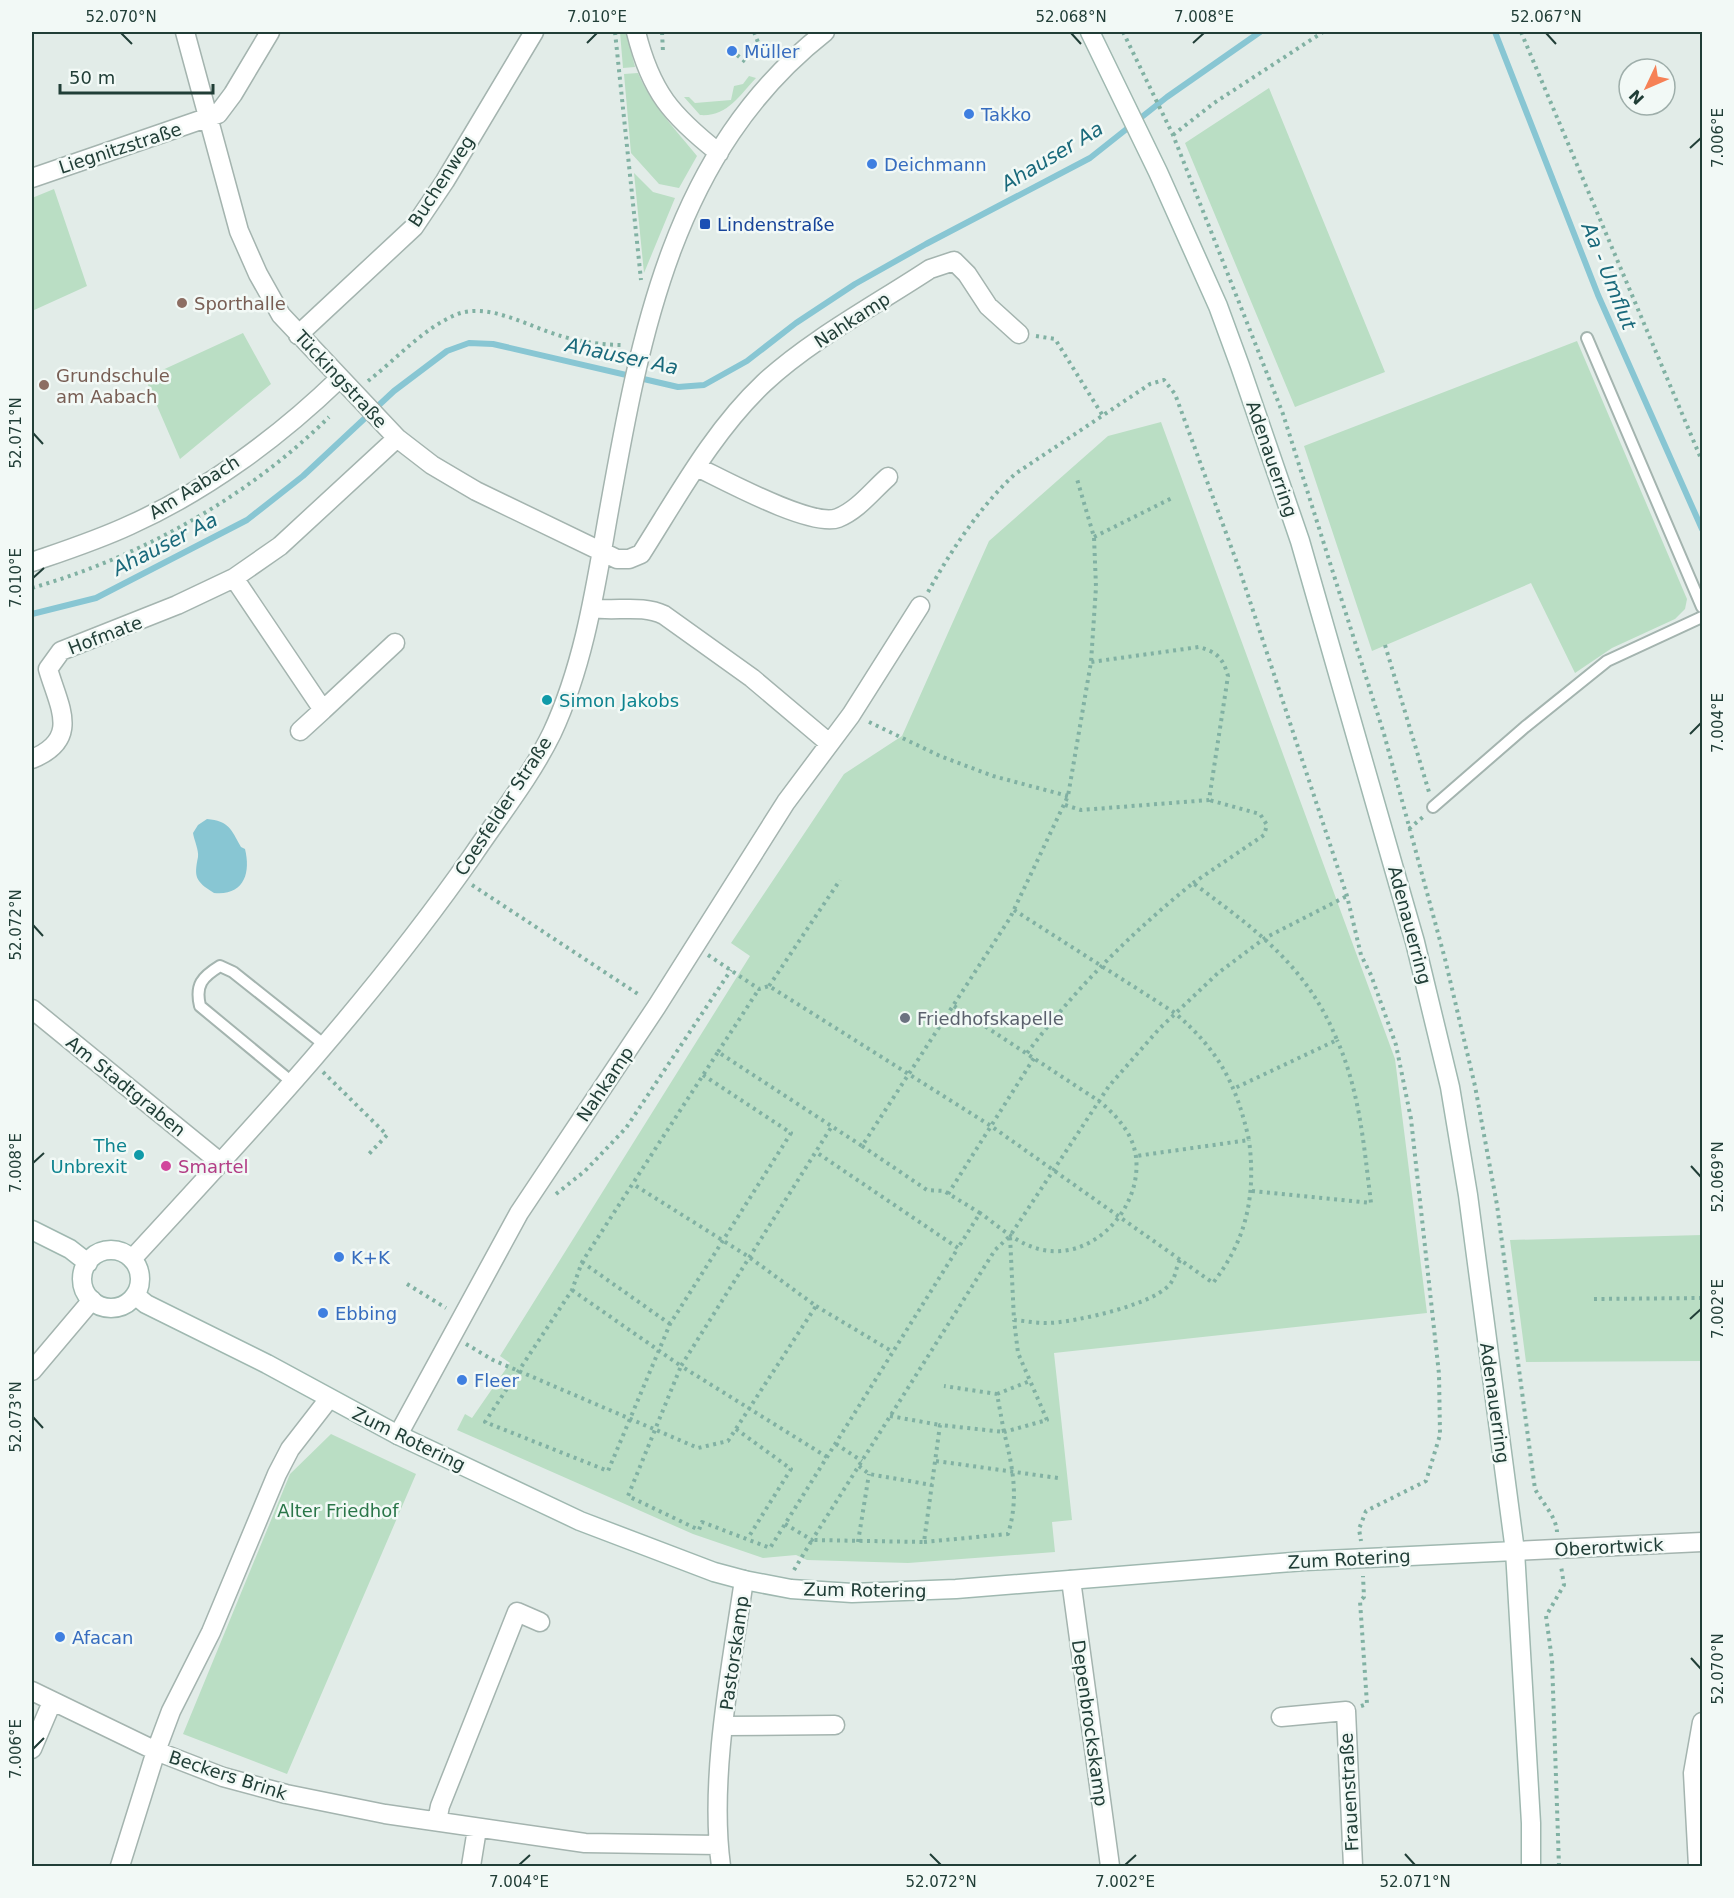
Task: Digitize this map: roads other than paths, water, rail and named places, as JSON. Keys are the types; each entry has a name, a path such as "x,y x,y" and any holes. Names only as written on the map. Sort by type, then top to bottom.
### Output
{"street":[{"name":"Tückingstraße","path":"185,32 239,231 258,274 281,315 390,432 432,465 476,491 602,551"},
{"path":"209,119 218,114 233,94 270,32"},
{"name":"Buchenweg","path":"298,334 414,227 446,181 534,32"},
{"path":"636,32 646,68 655,87 687,128 718,153"},
{"name":"Coesfelder Straße","path":"132,1259 326,1046 458,876 515,794 549,738 564,706 579,661 592,608 642,344 653,298 677,233 718,153 760,94 789,63 825,32"},
{"name":"Adenauerring","path":"1090,32 1138,129 1218,306 1263,431 1353,718 1415,942 1450,1087 1515,1551 1531,1866"},
{"name":"Liegnitzstraße","path":"32,178 209,119"},
{"name":"Nahkamp","path":"602,551 617,559 629,560 641,554 697,467 743,404 780,368 940,264 949,261 959,265 988,306 1019,334"},
{"name":"Am Aabach","path":"32,562 130,525 216,477 321,396 339,379"},
{"name":"Hofmate","path":"32,759 49,751 62,735 62,712 48,669 61,651 177,605 234,578 280,546 390,432"},
{"path":"697,467 791,510 825,520 837,518 853,509 888,477"},
{"path":"234,578 323,710"},
{"name":"Nahkamp","path":"398,1435 519,1213 657,1006 786,802 851,715 920,606"},
{"path":"592,608 607,611 652,609 664,615 752,678 830,743"},
{"path":"300,731 395,643"},
{"name":"Am Stadtgraben","path":"32,1009 221,1163"},
{"path":"32,1230 70,1249 88,1263"},
{"path":"109,1250 119,1251 132,1259 140,1274 140,1284 135,1296 119,1307 109,1308 92,1300 84,1290 82,1279 88,1263 98,1253 109,1250"},
{"name":"Zum Rotering","path":"135,1296 146,1304 267,1364 328,1400 580,1521 714,1572 792,1589 852,1593 956,1589 1362,1557 1515,1551"},
{"path":"32,1371 92,1300"},
{"path":"120,1866 171,1711 239,1569 277,1474 290,1449 328,1400"},
{"name":"Oberortwick","path":"1515,1551 1702,1542"},
{"name":"Pastorskamp","path":"721,1866 718,1845 724,1726 744,1580"},
{"name":"Depenbrockskamp","path":"1071,1580 1110,1866"},
{"path":"437,1821 440,1806 517,1612 540,1622"},
{"name":"Beckers Brink","path":"32,1691 156,1751 223,1777 286,1794 385,1814 585,1843 718,1845"},
{"path":"32,1749 52,1702"},
{"name":"Frauenstraße","path":"1281,1717 1346,1711 1353,1866"},
{"path":"1698,1866 1693,1773 1702,1722"},
{"name":"Pastorskamp","path":"724,1726 835,1725"},
{"path":"471,1866 477,1829"}],"lane":[{"path":"1587,339 1702,608"},
{"path":"1433,807 1525,727 1607,661 1702,616"},
{"path":"293,1083 200,1006 197,993 204,976 220,966 234,972 326,1046"}],"water":[{"path":"207,819 225,824 241,847 245,849 246,874 239,887 232,891 214,893 197,878 198,854 193,833 198,825"}],"waterway":[{"name":"Ahauser Aa","path":"32,614 96,598 247,520 303,476 394,391 447,351 469,343 493,344 678,387 704,385 747,361 796,323 855,284 1090,158 1167,97 1260,32"},
{"name":"Aa - Umflut","path":"1495,32 1598,295 1702,529"}],"place":[{"name":"Müller","path":"732,51"},
{"name":"Takko","path":"969,114"},
{"name":"Deichmann","path":"872,164"},
{"name":"Lindenstraße","path":"705,224"},
{"name":"Sporthalle","path":"182,303"},
{"name":"Grundschule am Aabach","path":"44,385"},
{"name":"Simon Jakobs","path":"547,700"},
{"name":"Friedhofskapelle","path":"905,1018"},
{"name":"The Unbrexit","path":"139,1155"},
{"name":"Smartel","path":"166,1166"},
{"name":"K+K","path":"339,1257"},
{"name":"Ebbing","path":"323,1313"},
{"name":"Fleer","path":"462,1380"},
{"name":"Afacan","path":"60,1637"}],"park label":[{"name":"Alter Friedhof","path":"338,1510"}]}
